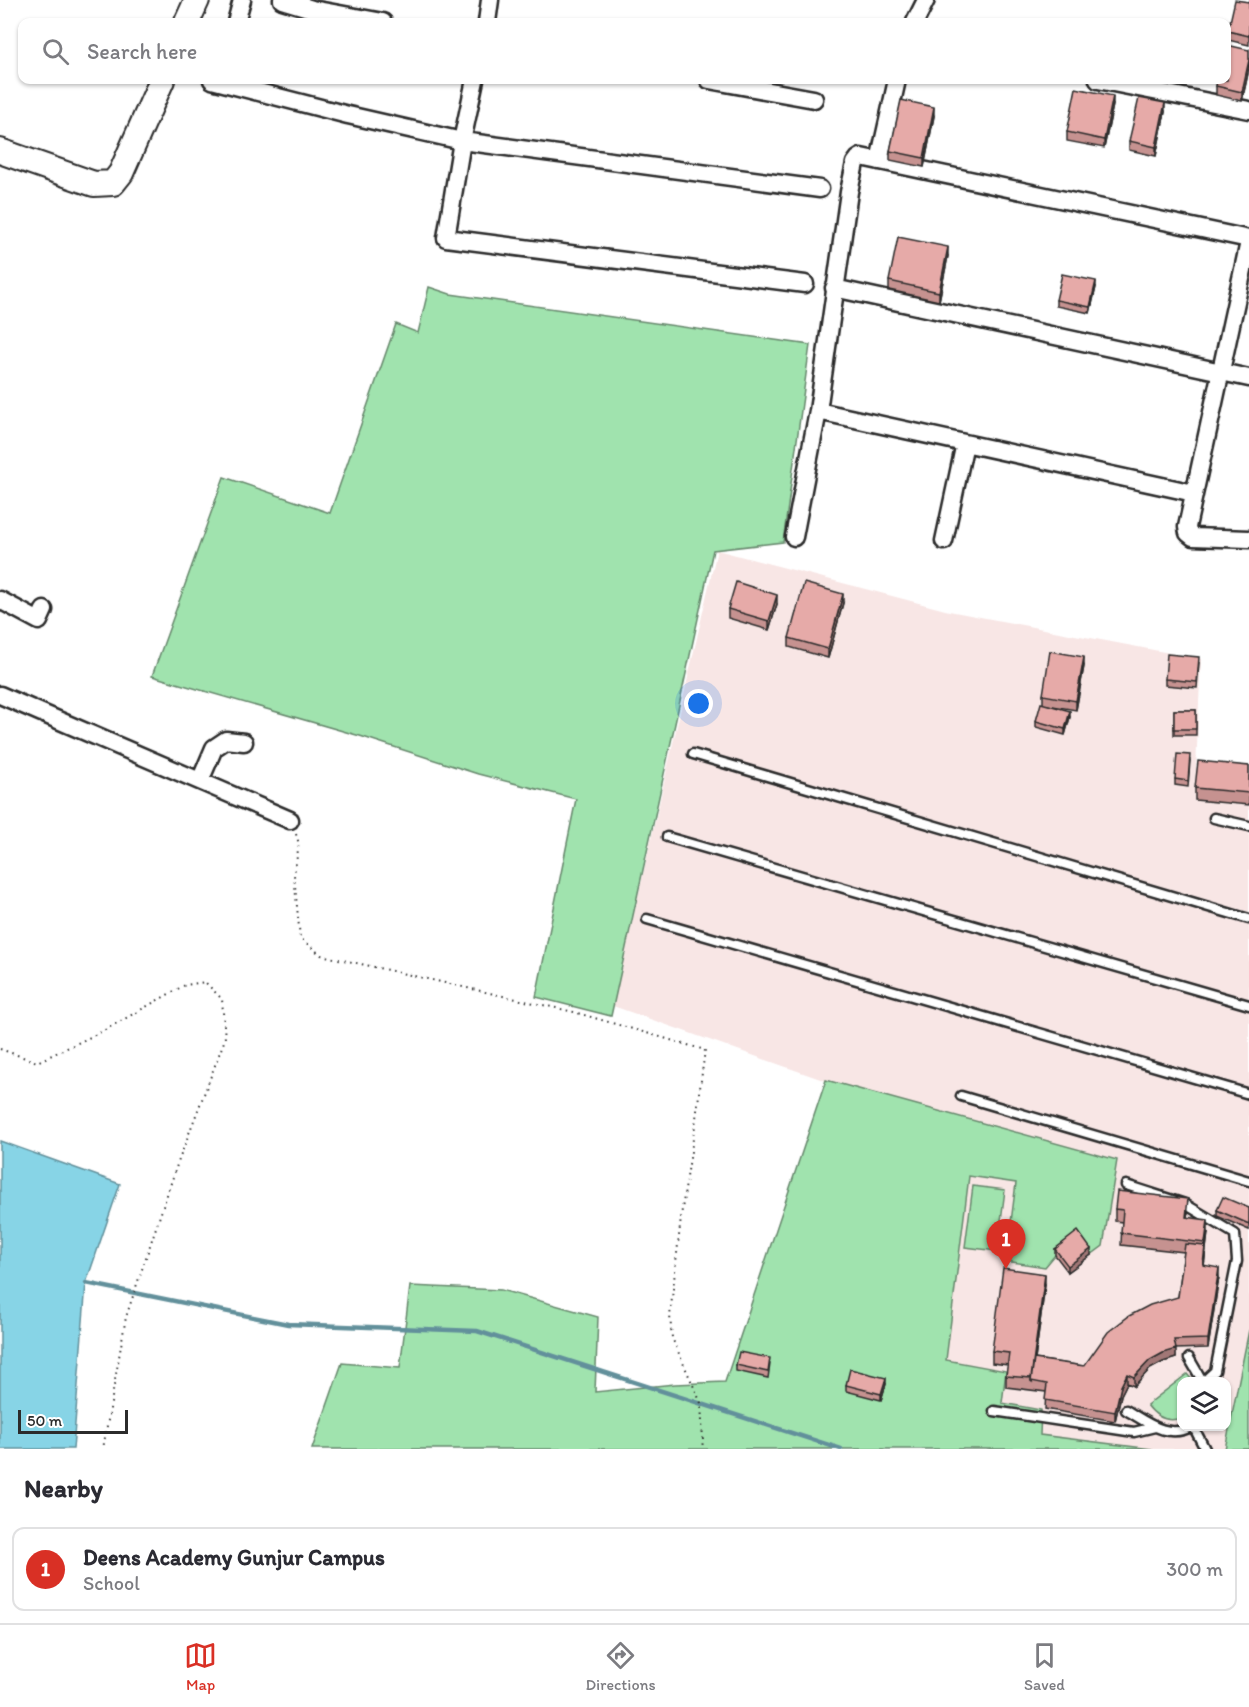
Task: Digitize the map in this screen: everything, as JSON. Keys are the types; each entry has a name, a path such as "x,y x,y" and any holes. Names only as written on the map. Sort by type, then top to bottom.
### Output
{"street":[{"path":"190,18 197,0"},
{"path":"237,18 242,0"},
{"path":"282,0 309,16 334,18"},
{"path":"488,18 490,0"},
{"path":"917,18 926,0"},
{"path":"0,151 94,184 113,183 122,173 160,84"},
{"path":"228,84 462,141 820,189"},
{"path":"475,84 462,141 446,238 805,284"},
{"path":"731,84 814,99"},
{"path":"879,161 896,84"},
{"path":"1118,84 1249,110"},
{"path":"794,537 818,411 834,288 855,163 861,157 1249,241 1187,527 1188,533 1193,537 1249,539"},
{"path":"834,288 1249,378"},
{"path":"818,411 1194,493"},
{"path":"944,541 965,443"},
{"path":"0,600 39,621 44,610"},
{"path":"0,695 290,820"},
{"path":"200,781 214,748 226,740 244,742"}],"lane":[{"path":"693,754 1249,919"},
{"path":"1214,818 1249,826"},
{"path":"667,837 1249,1005"},
{"path":"647,919 1249,1094"},
{"path":"961,1096 1249,1180"},
{"path":"1126,1185 1185,1204 1235,1234 1237,1261 1215,1371 1208,1377"},
{"path":"1189,1358 1200,1377"},
{"path":"1126,1410 1155,1427 1170,1432 1183,1431"},
{"path":"994,1411 1134,1432 1155,1427"},
{"path":"1196,1431 1205,1449"}],"path":[{"path":"290,820 299,844 294,875 300,938 321,956 574,1012 705,1050 682,1209 670,1316 672,1338 701,1403 704,1440 702,1449"},
{"path":"0,1049 37,1062 100,1032 185,985 205,982 222,999 225,1039 177,1165 126,1317 103,1449"}],"shaded area":[{"path":"717,550 949,611 1201,659 1196,768 1249,771 1249,1449 1152,1449 1040,1435 725,1382 826,1081 613,1006"}],"green space":[{"path":"429,287 450,294 810,345 783,542 713,550 611,1016 536,997 576,799 478,774 360,736 152,676 224,477 330,513 396,324 418,333"},
{"path":"826,1080 1117,1160 1103,1246 1091,1255 1078,1238 1055,1255 1045,1267 1006,1261 1016,1183 969,1176 946,1360 1006,1371 1002,1403 1041,1410 1040,1435 1152,1449 312,1449 342,1363 400,1368 410,1286 501,1290 598,1317 595,1392 675,1384 725,1382"},
{"path":"973,1186 1005,1190 997,1251 965,1247"},
{"path":"1249,1330 1249,1449 1225,1449 1229,1431 1231,1431 1231,1419"},
{"path":"1177,1382 1177,1419 1162,1418 1147,1405"}],"water":[{"path":"0,1141 120,1184 86,1283 73,1449 0,1449"}],"building":[{"path":"1235,0 1249,2 1249,36 1231,32"},
{"path":"1231,46 1249,50 1242,92 1216,86 1216,84 1231,84"},
{"path":"1076,88 1113,96 1104,140 1067,132"},
{"path":"1139,98 1165,103 1156,147 1129,141"},
{"path":"901,100 934,107 924,158 890,151"},
{"path":"898,237 948,247 939,292 889,281"},
{"path":"1062,274 1096,281 1090,307 1056,300"},
{"path":"736,582 777,595 769,621 728,609"},
{"path":"804,583 843,594 828,649 789,638"},
{"path":"1050,651 1084,657 1076,701 1043,695"},
{"path":"1167,654 1199,657 1197,682 1165,679"},
{"path":"1041,703 1070,711 1065,729 1036,721"},
{"path":"1174,710 1196,710 1196,729 1174,729"},
{"path":"1177,754 1190,755 1188,781 1175,779"},
{"path":"1198,761 1249,766 1249,793 1195,788"},
{"path":"1117,1191 1188,1199 1186,1217 1208,1220 1205,1243 1121,1233 1123,1210 1115,1209"},
{"path":"1223,1197 1249,1208 1249,1224 1217,1210"},
{"path":"1078,1231 1091,1249 1068,1266 1055,1249"},
{"path":"1185,1244 1205,1246 1203,1265 1219,1268 1208,1339 1174,1340 1176,1349 1150,1360 1134,1377 1127,1374 1121,1386 1115,1412 1045,1400 1047,1384 1031,1381 1034,1359 1084,1366 1108,1332 1129,1316 1150,1305 1178,1297"},
{"path":"1003,1268 1045,1274 1031,1378 1006,1376 1009,1353 992,1351"},
{"path":"739,1352 770,1358 768,1372 736,1365"},
{"path":"850,1369 886,1378 881,1394 846,1385"}],"waterway":[{"path":"86,1283 288,1324 477,1331 841,1449"}],"place":[{"name":"Deens Academy Gunjur Campus","path":"1006,1269"}]}
